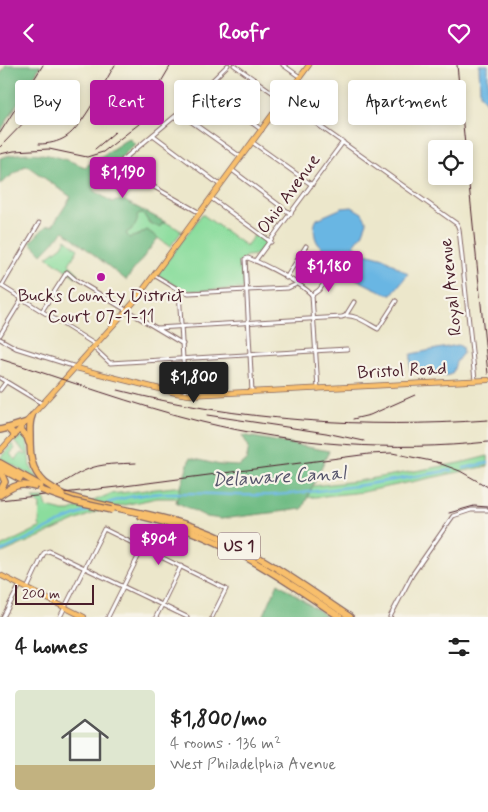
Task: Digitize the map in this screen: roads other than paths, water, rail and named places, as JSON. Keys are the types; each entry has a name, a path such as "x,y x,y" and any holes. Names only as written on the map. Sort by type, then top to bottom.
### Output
{"highway":[{"path":"29,443 32,416"},
{"path":"0,430 27,422"},
{"path":"8,428 27,437 33,467 41,487"},
{"name":"US 1","path":"0,463 41,487 162,522 224,545 266,568 340,617"},
{"path":"0,469 5,482 0,493"},
{"name":"US 1","path":"0,469 75,502 172,520 218,536 260,558 350,617"},
{"path":"0,493 17,485 26,484 41,487"}],"main road":[{"path":"298,80 309,65"},
{"path":"0,451 127,311 270,118"},
{"name":"Bristol Road","path":"76,368 185,394 488,380"},
{"path":"0,575 84,617"}],"street":[{"path":"213,80 228,65"},
{"path":"234,65 270,91"},
{"path":"283,65 300,77"},
{"path":"174,117 118,164 200,213"},
{"path":"196,125 241,157"},
{"path":"256,125 262,129"},
{"path":"319,125 343,142"},
{"path":"153,135 220,185"},
{"path":"252,142 312,185"},
{"name":"Ohio Avenue","path":"256,261 343,142"},
{"name":"Royal Avenue","path":"343,142 455,221 459,229 475,380"},
{"path":"232,170 291,214"},
{"path":"103,180 121,190 132,174"},
{"path":"211,198 271,242"},
{"path":"39,223 1,286 95,347 110,363 347,349"},
{"path":"286,278 306,246"},
{"path":"252,392 244,261 248,258 297,284 312,295 318,389"},
{"path":"42,311 67,273 183,344"},
{"path":"154,275 179,291 189,293 288,288 297,284"},
{"path":"312,295 319,291 331,275"},
{"path":"179,291 185,394"},
{"path":"22,299 0,337 16,347 76,368"},
{"path":"157,328 342,317 346,315 377,329 396,301"},
{"path":"346,315 354,302"},
{"path":"0,378 43,405"},
{"path":"0,390 6,382"},
{"path":"390,617 412,575 453,516 471,510 488,510"},
{"path":"60,617 104,529 182,566 226,590 212,617"},
{"path":"108,617 142,547"},
{"path":"27,589 46,552 50,551 187,617"},
{"path":"156,617 182,566"},
{"path":"3,617 20,585"}],"water":[{"path":"479,65 488,65 488,111 487,104 480,94"},
{"path":"352,207 362,213 367,222 362,235 354,245 366,253 384,258 408,274 391,295 370,286 342,269 331,254 319,245 315,238 314,230 317,219 342,208"},
{"path":"458,345 462,347 463,353 456,362 453,372 446,376 429,375 420,370 410,371 411,354"}],"waterway":[{"name":"Delaware Canal","path":"464,468 488,463"},
{"name":"Delaware Canal","path":"108,503 127,497 147,494 274,495 319,491 452,470"},
{"name":"Delaware Canal","path":"0,552 94,508"}],"railway":[{"path":"0,133 43,65"},
{"path":"39,144 60,140 73,131 86,114 115,65"},
{"path":"0,154 14,151 49,149 87,157 103,152 139,124 171,65"},
{"path":"457,65 488,374"},
{"path":"0,147 21,125"},
{"path":"95,149 115,132"},
{"path":"0,359 126,400 237,430 308,441 380,446 452,445 488,442"},
{"path":"118,390 163,401 209,409 302,420 349,423 442,423 488,420"},
{"path":"353,419 370,415 415,395"},
{"path":"207,415 326,433 364,441"},
{"path":"0,500 117,487 369,454 392,453 441,463"},
{"path":"436,462 460,471 488,487"},
{"path":"45,492 81,472 98,466 136,463"},
{"path":"449,513 474,506 488,507"}],"place":[{"name":"Bucks County District Court 07-1-11","path":"101,277"}]}
